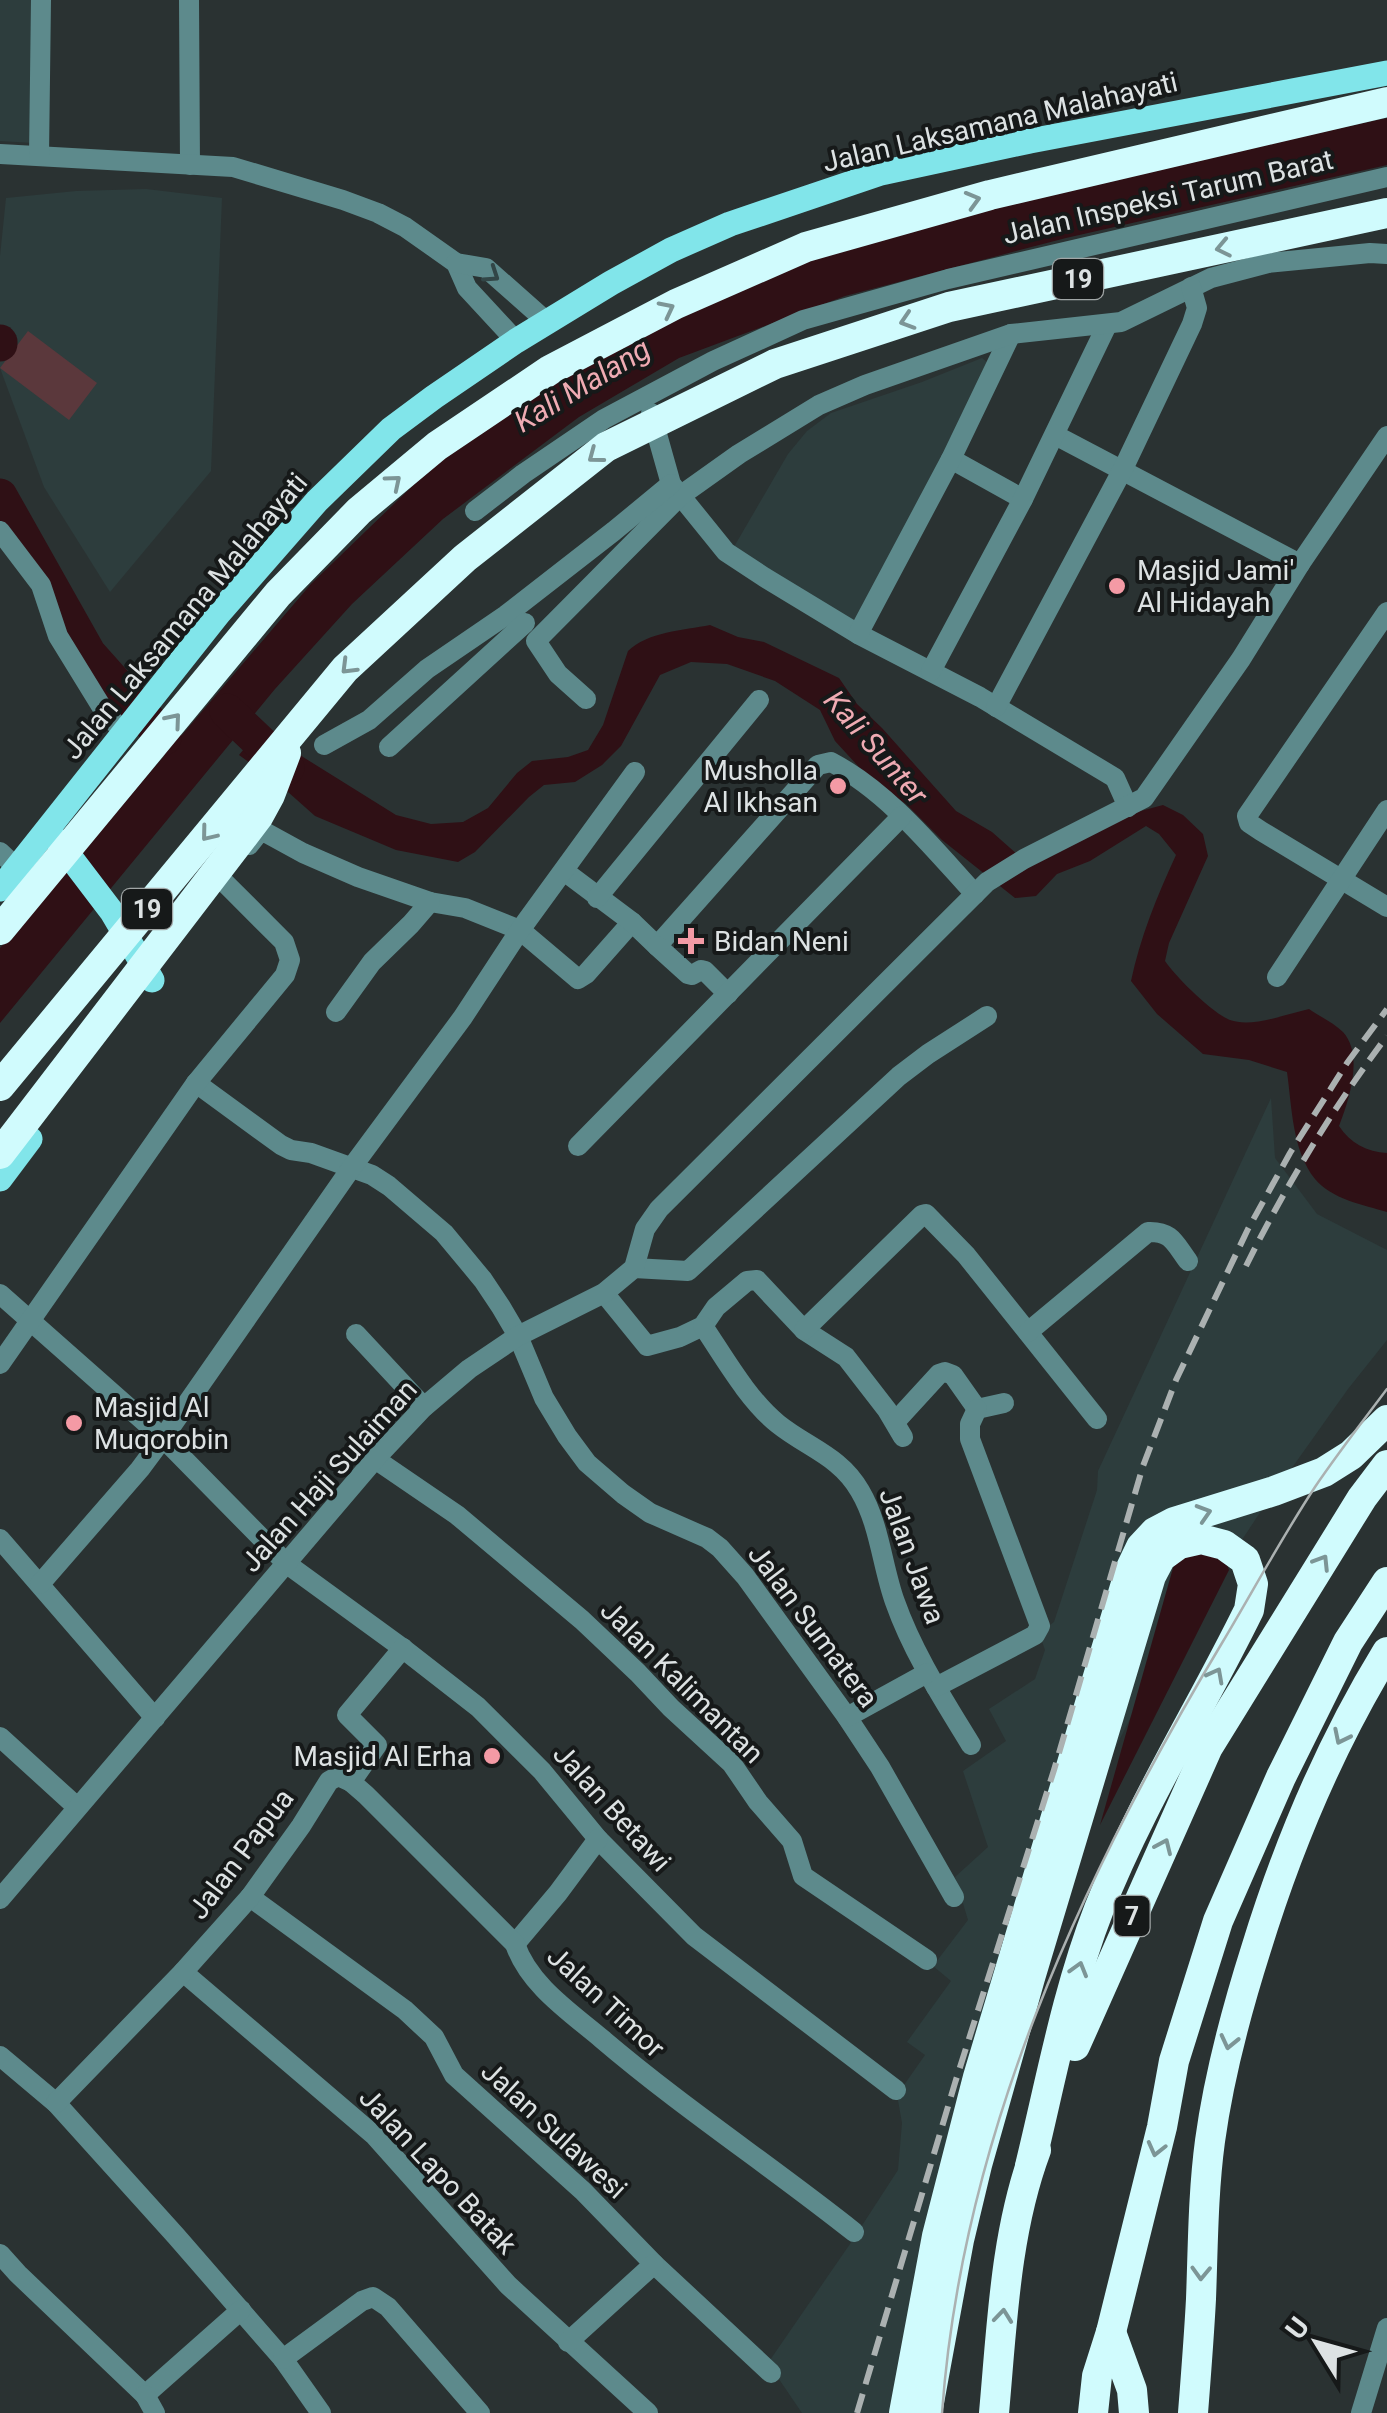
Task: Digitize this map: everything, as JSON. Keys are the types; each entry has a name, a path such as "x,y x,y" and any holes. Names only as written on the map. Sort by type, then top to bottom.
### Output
{"highway":[{"path":"0,930 278,594 359,510 437,446 550,370 676,304 806,247 990,195 1387,102"},
{"name":"19","path":"0,1086 345,669 465,558 606,447 775,364 948,307 1387,213"},
{"path":"0,1154 258,817 270,795 292,731"},
{"path":"904,2413 938,2236 978,2076 1130,1570 1141,1547 1155,1532 1174,1522 1274,1492 1324,1472 1387,1420"},
{"name":"7","path":"994,2413 1007,2277 1026,2178 1080,2034 1208,1747 1362,1498 1387,1465"},
{"path":"926,2413 981,2149 1151,1576 1161,1556 1178,1544 1201,1539 1224,1545 1245,1560 1253,1584 1250,1610 1124,1850 1098,1912 1079,1968 1030,2166"},
{"path":"1092,2413 1097,2376 1162,2127 1174,2061 1218,1920 1348,1642 1387,1582"},
{"path":"1193,2413 1208,2160 1218,2089 1235,2015 1285,1859 1319,1781 1387,1652"},
{"path":"1110,2332 1132,2390 1134,2413"}],"main road":[{"name":"Jalan Laksamana Malahayati","path":"0,889 9,860 329,489 391,429 548,322 671,250 730,224 881,173 1387,73"},
{"path":"0,910 60,844 126,753 129,725"},
{"path":"0,1178 147,969 112,912 60,844"}],"street":[{"path":"39,156 42,0"},
{"path":"188,0 190,165"},
{"path":"0,154 233,167 343,200 406,227 456,263 486,268 548,322"},
{"name":"Jalan Inspeksi Tarum Barat","path":"1011,334 1006,302 994,268 1387,177"},
{"path":"1268,204 1268,263"},
{"path":"389,746 676,490 819,405 864,385 1011,334 1121,322 1211,278 1268,263 1387,254"},
{"path":"456,263 467,288 516,341"},
{"path":"475,511 604,419 713,361 803,320 994,268"},
{"path":"996,706 1123,469 1196,314 1191,287"},
{"path":"931,670 1023,499 1107,324"},
{"path":"858,634 951,459 1011,334"},
{"path":"646,397 676,490 726,552 858,634 996,706 1115,778 1128,807"},
{"path":"1055,435 1300,564"},
{"path":"987,1016 899,1076 688,1271 634,1268 644,1229 660,1208 981,888 1024,859 1144,798 1387,436"},
{"path":"951,459 1023,499"},
{"path":"324,745 369,720 426,669 528,622 676,490"},
{"path":"0,531 41,585 58,636 106,714 129,725"},
{"path":"1387,612 1246,816 1260,831 1387,907"},
{"path":"528,622 558,674 586,699"},
{"path":"598,898 759,700"},
{"path":"657,946 818,764 831,762 840,767 902,816 981,888"},
{"path":"40,1584 163,1438 634,772"},
{"path":"1277,977 1387,810"},
{"path":"578,1146 902,816"},
{"path":"147,969 261,830 358,877 430,902 465,908 520,930 578,979 632,922"},
{"path":"564,870 632,922 688,974 705,971 728,994"},
{"path":"0,1364 196,1082 284,975 290,960 284,942 222,880"},
{"path":"336,1012 372,962 430,902"},
{"name":"Jalan Sumatera","path":"196,1082 290,1150 311,1153 372,1175 444,1232 483,1280 518,1336 544,1398 587,1462 650,1513 720,1548 744,1576 848,1717 954,1897"},
{"path":"804,1330 924,1214 966,1255 1097,1419"},
{"path":"1028,1332 1148,1232 1170,1236 1188,1262"},
{"name":"Jalan Haji Sulaiman","path":"0,1899 375,1459 424,1408 518,1336 604,1293 634,1268"},
{"path":"604,1293 647,1346 703,1326 716,1307 754,1279 804,1330 846,1358 899,1430 939,1374 945,1372 952,1375 978,1409"},
{"name":"Jalan Betawi","path":"0,1294 163,1438 286,1564 478,1707 542,1771 598,1839 694,1936 896,2090"},
{"name":"Jalan Jawa","path":"703,1326 763,1410 840,1464 861,1493 895,1602 932,1680 971,1745"},
{"path":"356,1334 424,1408"},
{"path":"848,1717 1035,1635 1040,1626 970,1440 970,1424 978,1409 1004,1403"},
{"name":"Jalan Kalimantan","path":"375,1459 457,1515 582,1620 732,1764 792,1841 803,1876 928,1960"},
{"path":"0,1539 155,1718"},
{"name":"Jalan Papua","path":"56,2104 250,1897 329,1781 338,1776 351,1782 378,1745 347,1715 403,1648"},
{"path":"0,1737 78,1808"},
{"name":"Jalan Timor","path":"351,1782 516,1944 527,1970 553,1998 654,2083 854,2232"},
{"path":"516,1944 598,1839"},
{"name":"Jalan Sulawesi","path":"250,1897 420,2024 434,2037 454,2075 583,2191 654,2264 771,2373"},
{"name":"Jalan Lapo Batak","path":"183,1972 375,2136 508,2285 648,2413"},
{"path":"0,2056 56,2104 241,2310 321,2413"},
{"path":"0,2254 150,2404 241,2310"},
{"path":"568,2342 654,2264"},
{"path":"282,2359 374,2297 388,2307 480,2413"},
{"path":"1361,2413 1387,2330"}],"shaded area":[{"path":"0,0 35,0 33,143 0,141"},
{"path":"146,189 222,198 211,471 110,592 44,487 0,368 0,256 6,198"},
{"path":"28,331 97,383 69,420 0,368"},
{"path":"982,358 989,364 858,632 731,552 788,454 807,431 831,413"},
{"path":"1271,1098 1275,1158 1317,1214 1387,1250 1387,1340 1257,1517 1148,1683 1065,1848 923,2413 802,2413 768,2363 898,2170 902,2123 897,2095 925,2055 907,2042 951,1981 933,1966 968,1920 955,1877 988,1847 963,1771 1006,1741 989,1709 1035,1679 1045,1650 1039,1633 1054,1622 1097,1490 1098,1471"}],"water":[{"name":"Kali Malang","path":"1387,118 1387,165 1066,238 845,296 679,358 579,417 443,519 352,604 275,689 0,1023 0,948 311,584 426,473 481,427 615,343 828,249 1017,199"},
{"path":"710,625 738,637 764,642 839,678 857,704 956,811 992,832 1027,863 1111,819 1163,805 1183,815 1203,834 1208,856 1169,943 1165,961 1194,994 1230,1020 1259,1021 1309,1009 1343,1032 1354,1065 1339,1126 1360,1146 1387,1153 1387,1212 1339,1196 1322,1186 1307,1168 1297,1142 1287,1072 1249,1060 1203,1054 1157,1014 1131,981 1150,917 1176,855 1159,834 1146,826 1090,861 1057,874 1036,896 1015,898 942,840 906,804 869,778 835,741 820,710 775,681 727,664 691,662 660,675 621,746 602,765 575,782 544,785 475,852 458,862 396,850 315,816 239,755 264,725 303,757 396,815 431,824 463,822 488,808 532,761 568,757 588,750 603,725 628,651 666,633"},
{"path":"1188,1550 1225,1559 1229,1570 1100,1825 1175,1561"}],"waterway":[{"path":"0,496 89,654 164,738"},
{"name":"Kali Sunter","path":"227,711 287,768"}],"tram line":[{"path":"942,2413 954,2310 974,2209 1002,2110 1077,1917 1170,1732 1279,1545 1324,1474 1387,1389"}],"railway":[{"path":"857,2413 1143,1466 1176,1380 1248,1229 1290,1153 1347,1063 1387,1009"},
{"path":"1246,1266 1311,1148 1387,1036"}],"place":[{"name":"Masjid Jami' Al Hidayah","path":"1117,586"},
{"name":"Musholla Al Ikhsan","path":"838,786"},
{"name":"Bidan Neni","path":"691,941"},
{"name":"Masjid Al Muqorobin","path":"74,1423"},
{"name":"Masjid Al Erha","path":"492,1756"}]}
